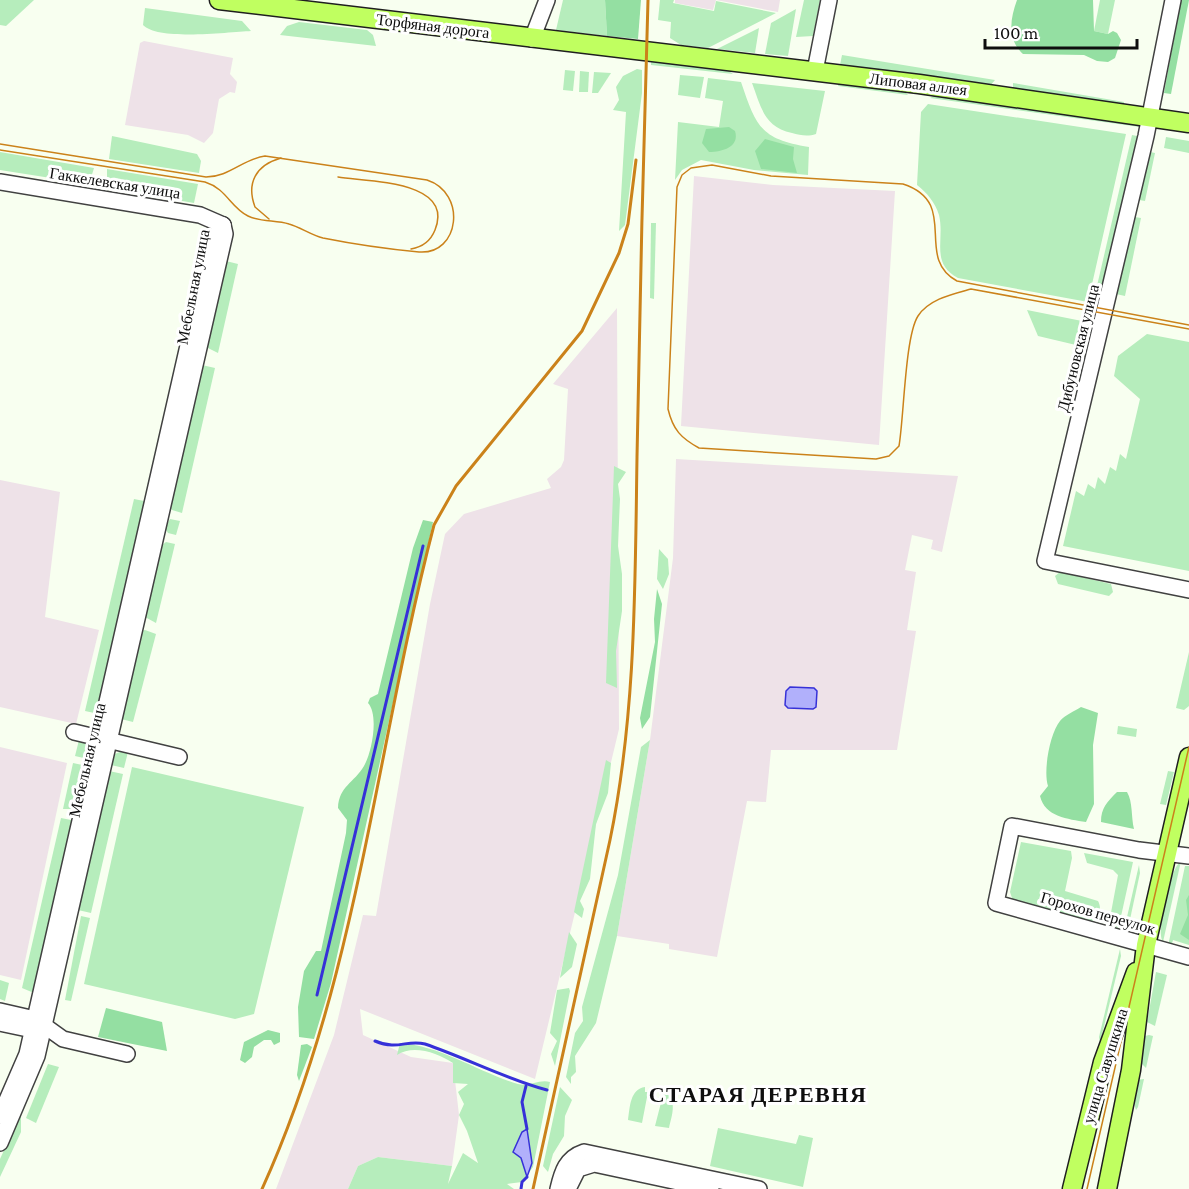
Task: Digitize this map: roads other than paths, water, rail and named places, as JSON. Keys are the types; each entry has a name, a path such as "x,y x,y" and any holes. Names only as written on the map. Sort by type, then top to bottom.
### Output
{"main road":[{"name":"Торфяная дорога","path":"219,0 646,52"},
{"name":"Липовая аллея","path":"646,52 814,71 1189,123"},
{"name":"улица Савушкина","path":"1107,1189 1131,1070 1146,945 1189,758"},
{"name":"улица Савушкина","path":"1072,1189 1103,1062 1146,945"}],"street":[{"path":"532,39 546,0"},
{"path":"814,71 829,0"},
{"name":"Дибуновская улица","path":"1173,0 1150,117 1045,561 1189,590"},
{"name":"Гаккелевская улица","path":"0,182 200,215 223,225"},
{"name":"Мебельная улица","path":"0,1143 35,1066 105,739 225,234 223,225"},
{"path":"74,732 179,757"},
{"name":"Горохов переулок","path":"1167,853 1012,826 996,903 1189,957"},
{"path":"1167,853 1189,856"},
{"path":"0,1011 42,1028 63,1040 127,1054"},
{"path":"0,1023 42,1028"},
{"name":"Мебельная улица","path":"0,1116 42,1028"},
{"path":"568,1189 576,1155 593,1152 759,1189"},
{"path":"558,1189 565,1167 594,1164 711,1189"}],"water":[{"path":"790,687 814,688 817,691 816,707 813,709 788,708 785,705 786,691"},
{"path":"527,1129 532,1163 527,1177 521,1158 513,1152 522,1132"}],"waterway":[{"path":"317,995 423,546"},
{"path":"375,1041 390,1045 425,1044 547,1090"},
{"path":"526,1086 522,1102 527,1129"},
{"path":"521,1189 522,1182 527,1177"}],"tram line":[{"path":"0,144 206,177 222,174 265,156 427,180 440,187 448,197 453,209 453,222 450,234 443,244 433,250 419,252 358,244 323,238 289,224 248,216 237,208 224,193 205,182 0,150"},
{"path":"269,219 255,207 253,183 259,170 281,158"},
{"path":"1189,325 957,281 944,271 938,258 934,217 930,204 920,193 903,184 771,176 712,165 691,168 682,175 677,187 668,409 672,423 679,433 699,448 876,459 889,456 899,446 910,341 918,316 935,301 971,289 1189,329"},
{"path":"338,177 405,187 421,193 432,201 438,214 435,230 426,243 411,249"},
{"path":"1087,1189 1189,747"}],"railway":[{"path":"533,1189 610,840 625,745 634,602 648,0"},
{"path":"262,1189 295,1109 321,1027 343,945 434,525 456,486 582,331 619,253 628,224 636,160"}],"district":[{"name":"СТАРАЯ ДЕРЕВНЯ","path":"758,1094"}]}
